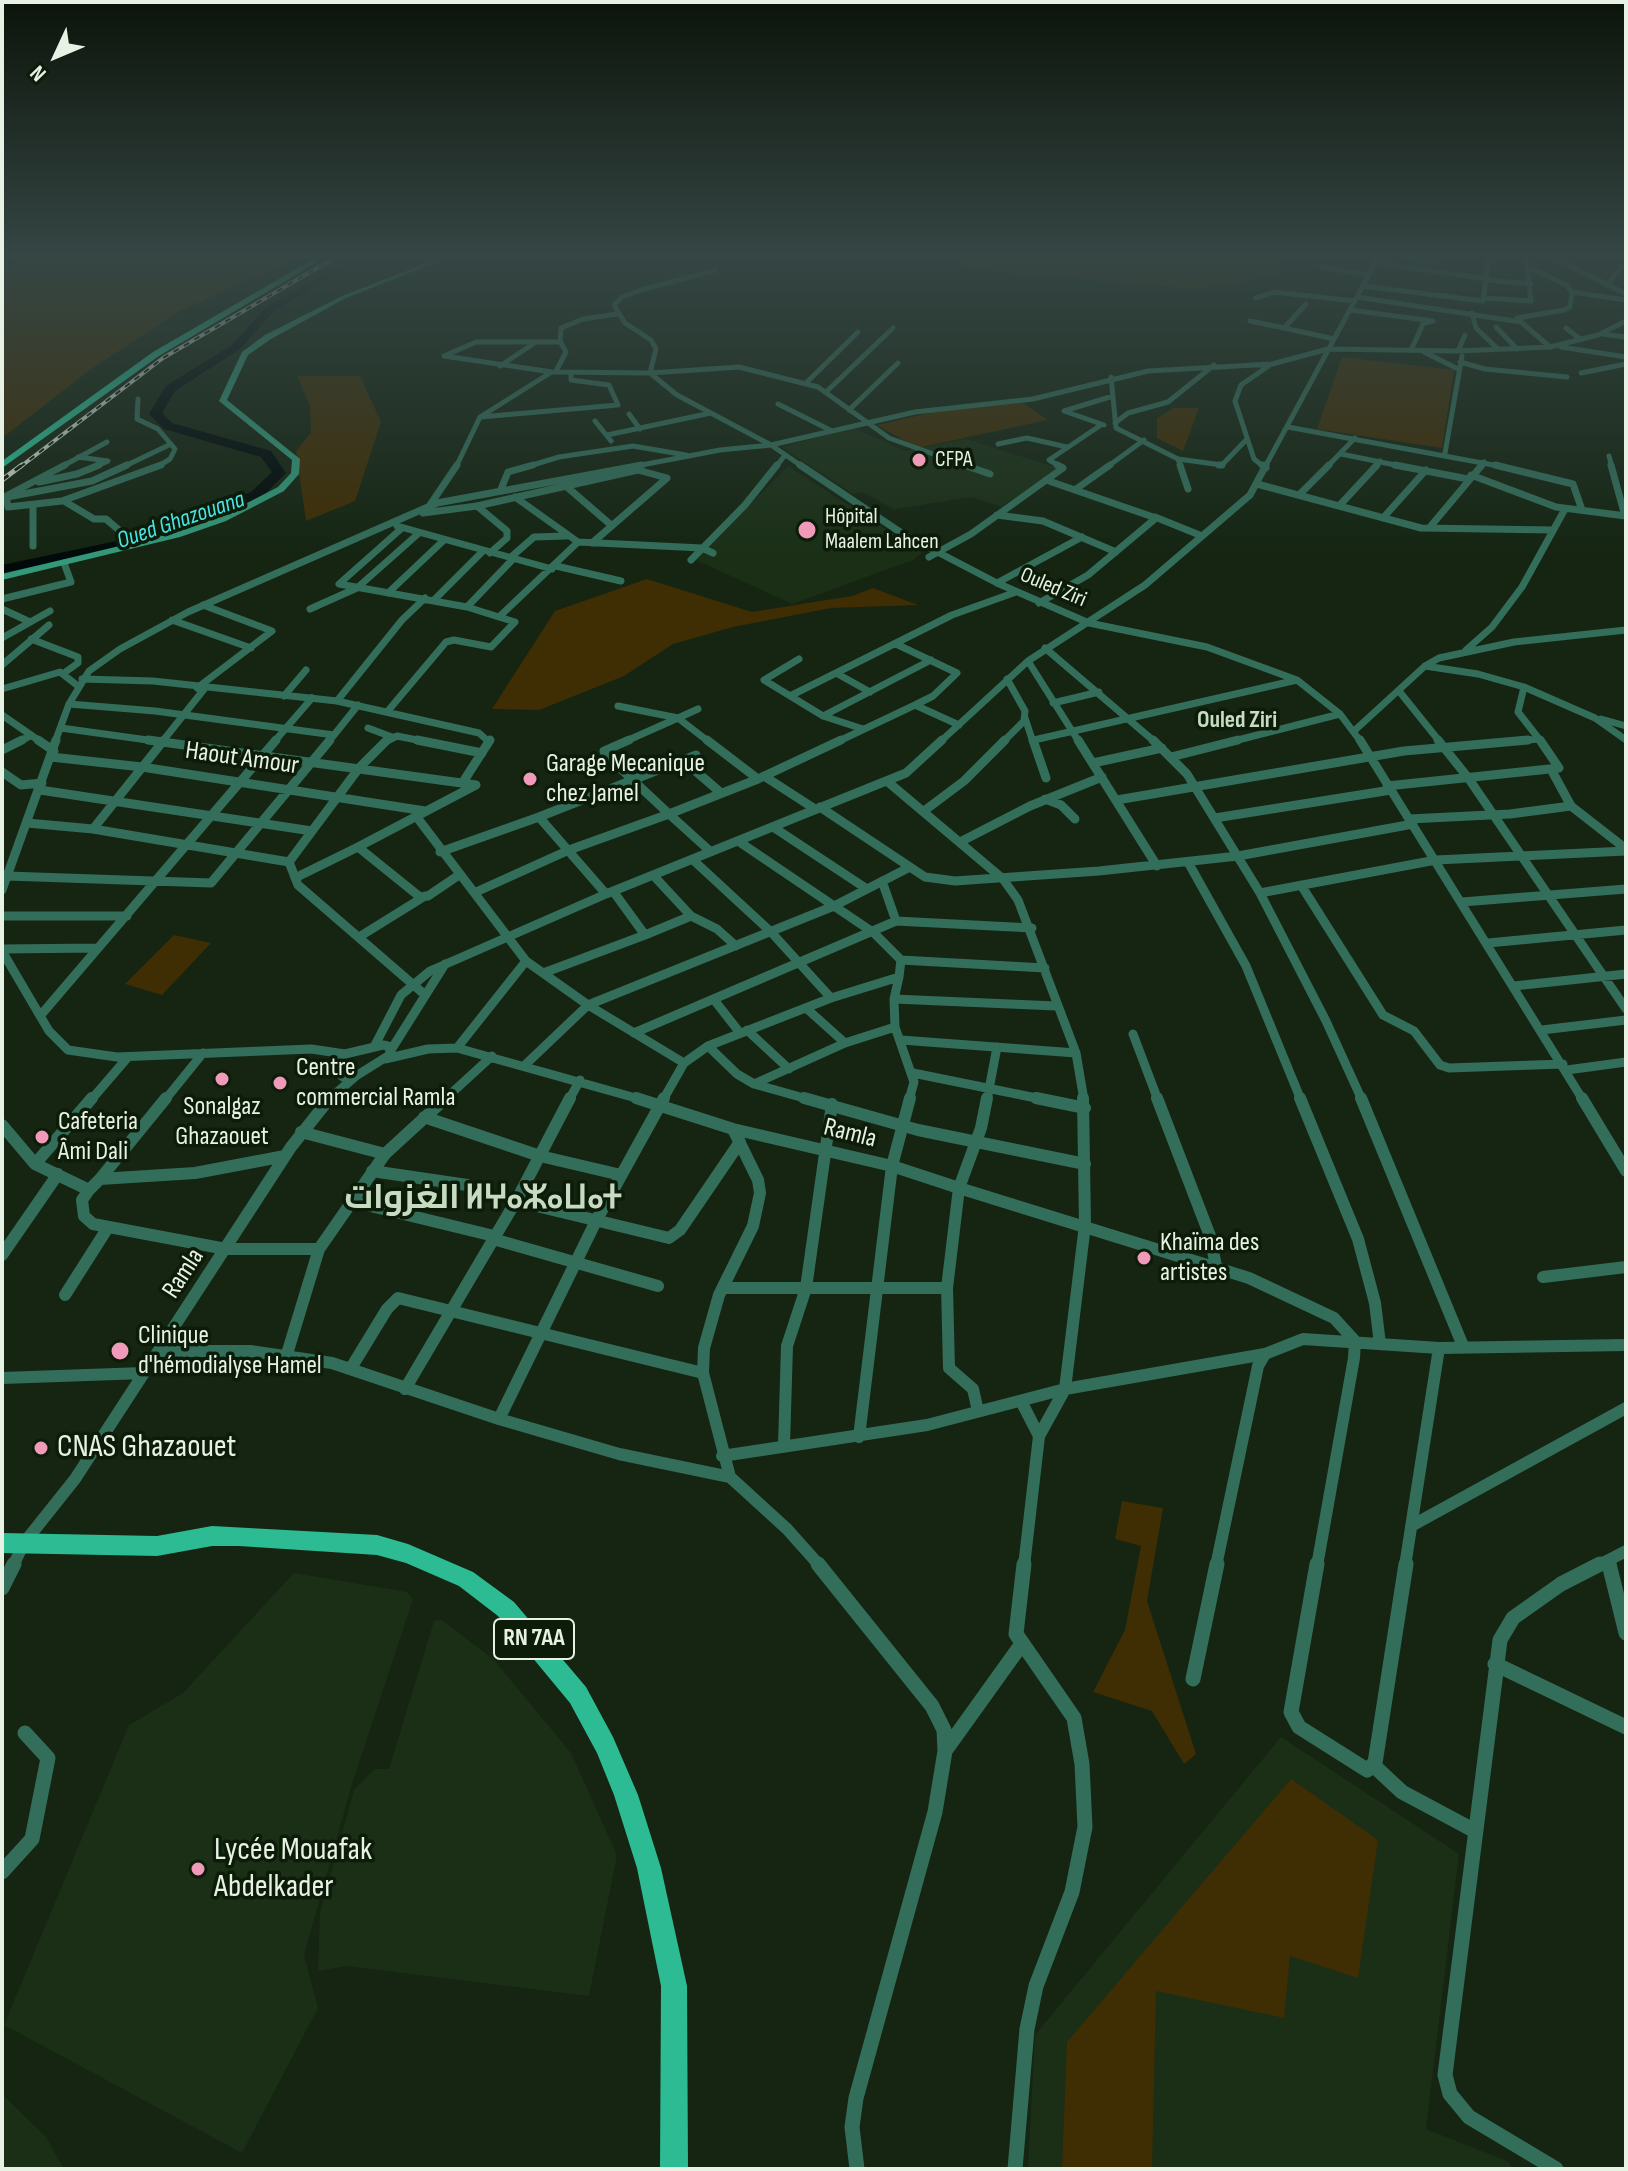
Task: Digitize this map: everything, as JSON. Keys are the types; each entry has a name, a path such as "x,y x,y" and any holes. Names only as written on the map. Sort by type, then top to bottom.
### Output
{"main road":[{"path":"2,465 154,355"},
{"path":"2,577 177,535 223,519 281,489 295,474 296,459 223,401 244,355"},
{"name":"RN 7AA","path":"13,1543 157,1546 212,1536 239,1536 377,1545 408,1554 466,1579 506,1609 551,1658 578,1695 626,1795 649,1868 674,1986 674,2169"}],"street":[{"path":"445,355 500,366 571,372 650,373 729,366 806,383 827,391 867,424 916,450 990,474"},
{"path":"500,366 516,355"},
{"path":"429,506 455,468 480,417 554,371 564,355"},
{"path":"650,373 654,355"},
{"path":"806,383 834,355"},
{"path":"827,391 864,355"},
{"path":"2,890 69,704 80,682 120,649 172,620 387,523 429,506 501,489 688,456 771,445 933,409 1033,399 1111,377 1214,365 1272,364 1304,355"},
{"path":"374,1047 412,983 446,963 692,859 888,782 914,767 1028,661 1145,585 1237,508 1257,484 1325,355"},
{"path":"1430,355 1459,365 1567,377"},
{"path":"1445,453 1456,399 1460,355"},
{"path":"849,410 898,363"},
{"path":"1266,468 1254,459 1235,395 1245,382 1272,364"},
{"path":"1581,373 1626,364"},
{"path":"1115,425 1128,413 1168,402 1214,365"},
{"path":"480,417 618,405 609,385 571,380 571,372"},
{"name":"Ouled Ziri","path":"650,373 677,395 771,445 867,512 997,583 1089,623 1207,647 1297,680 1340,714 1436,860 1624,1164"},
{"path":"1111,377 1115,425"},
{"path":"1113,396 1064,411 1101,425 1115,425 1178,459 1222,465 1247,439"},
{"path":"4,498 8,507 62,501 150,471 170,459 175,449 171,444 158,429 138,422 138,399"},
{"path":"778,404 830,430"},
{"path":"607,435 711,413"},
{"path":"629,414 640,429"},
{"path":"595,421 618,448"},
{"path":"929,557 997,515 1063,467 1049,460 1101,425"},
{"path":"1288,427 1445,453 1570,482 1582,510"},
{"path":"998,444 1027,438 1067,447"},
{"path":"1300,494 1355,438"},
{"path":"1076,489 1144,440"},
{"path":"4,498 107,442"},
{"path":"4,498 92,481 141,460 152,450 171,444"},
{"path":"501,489 504,475 516,467 618,448 650,446 688,456"},
{"path":"1341,454 1470,477 1565,509 1625,516 1617,475 1609,456"},
{"path":"691,560 777,468 785,455"},
{"path":"29,484 89,470 108,461 76,457"},
{"path":"1178,459 1188,489"},
{"path":"1339,506 1380,461"},
{"path":"1430,527 1484,462"},
{"path":"777,468 797,463"},
{"path":"58,468 109,474"},
{"path":"405,516 477,506 643,470 667,478 592,543"},
{"path":"1383,518 1426,470"},
{"path":"1617,475 1626,477"},
{"path":"1046,480 1202,536"},
{"path":"92,481 104,488"},
{"path":"1257,484 1421,528 1553,530"},
{"path":"567,487 611,525"},
{"path":"515,497 578,542 702,548 713,553"},
{"path":"62,501 94,519 106,519 120,531"},
{"path":"33,506 33,546"},
{"path":"337,701 402,620 507,538 507,531 477,506"},
{"path":"1466,651 1506,609 1542,554 1565,509"},
{"path":"997,515 1029,517 1116,552"},
{"path":"1039,603 1075,584 1155,517"},
{"path":"387,523 486,552 621,581"},
{"path":"387,712 446,642 494,645 516,621 467,607 339,583 402,528"},
{"path":"310,609 337,600 357,588 419,533"},
{"path":"467,607 534,537 566,536"},
{"path":"997,583 1082,537"},
{"path":"388,593 444,540"},
{"path":"500,616 578,542"},
{"path":"2,599 71,582 64,563"},
{"path":"790,696 952,615 1016,592"},
{"path":"93,829 185,715 201,688 272,631 203,605"},
{"path":"2,609 28,621"},
{"path":"2,638 50,611"},
{"path":"172,620 251,648"},
{"path":"2,665 49,625"},
{"path":"1354,731 1425,666 1466,651 1570,634 1626,630"},
{"path":"2,689 64,673 79,659 31,639"},
{"path":"476,892 569,850 761,777 933,696 957,673 896,644"},
{"path":"2,645 19,648"},
{"path":"1045,648 1171,757 1196,786 1238,856 1313,993 1363,1103 1463,1346"},
{"path":"799,659 763,679 823,716 863,729"},
{"path":"823,716 931,660"},
{"path":"1028,661 1157,866"},
{"path":"1425,666 1478,674 1524,687 1595,718 1626,726"},
{"path":"284,696 306,670"},
{"path":"64,673 80,682 153,681 337,701 486,736 489,743 463,782"},
{"path":"836,673 870,692"},
{"path":"1007,679 1034,740 1046,778"},
{"path":"1034,740 1074,734 1297,680"},
{"path":"1215,818 1389,788 1552,771 1559,767 1518,712 1524,687"},
{"path":"1399,691 1469,779 1626,1009"},
{"path":"1053,703 1099,692"},
{"path":"40,1016 157,883 312,698"},
{"path":"69,704 185,715 334,735"},
{"path":"7,876 211,883 263,824 358,705"},
{"path":"915,705 959,725"},
{"path":"618,706 678,718 761,777 818,808 930,879 1003,879 1157,866 1238,856 1411,822 1571,806"},
{"path":"698,709 605,749 605,754 711,852"},
{"path":"1171,757 1340,714"},
{"path":"2,715 52,754"},
{"path":"924,811 964,781 1025,718"},
{"path":"1595,718 1626,740"},
{"path":"61,728 479,783 295,878"},
{"path":"368,728 392,737 482,753"},
{"path":"2,750 30,736"},
{"path":"289,862 359,768 392,737"},
{"path":"1117,800 1445,746 1539,739"},
{"path":"1093,763 1162,748"},
{"name":"Haout Amour","path":"52,754 341,796 420,814"},
{"path":"440,852 696,755"},
{"path":"684,761 721,793"},
{"path":"1552,771 1571,806 1626,850"},
{"path":"2,772 21,785 312,831"},
{"path":"960,842 1045,799 1102,777"},
{"path":"888,782 1003,879 1032,928 1056,1006 1076,1053 1085,1108 1085,1225 1065,1389 1039,1436 1033,1513 1016,1620 1016,1634 1021,1645 1074,1718 1082,1764 1085,1827 1072,1892 1036,1986 1027,2029 1015,2169"},
{"path":"1045,799 1061,805 1075,819"},
{"path":"420,814 440,852 476,892 505,937 526,961 546,972 588,1005 684,1063"},
{"path":"539,817 645,935"},
{"path":"27,823 93,829 289,862"},
{"path":"773,827 867,889"},
{"path":"738,841 874,933 901,960 1045,968"},
{"path":"358,847 417,896 425,896"},
{"path":"1260,893 1436,860 1523,858 1626,850"},
{"path":"2,852 14,857"},
{"path":"692,859 771,932 831,998"},
{"path":"289,862 298,885 424,994"},
{"path":"1188,862 1246,966 1358,1239 1375,1303 1380,1344"},
{"path":"525,1065 588,1005 834,906 910,867"},
{"path":"359,937 459,875"},
{"path":"653,875 691,916 717,929 736,946"},
{"path":"882,881 896,921"},
{"path":"1301,885 1383,1015 1414,1031 1440,1065 1449,1068 1565,1067 1626,1062"},
{"path":"1462,902 1626,889"},
{"path":"2,916 127,916"},
{"path":"546,972 691,916"},
{"path":"634,1033 715,1001 896,921 1032,928"},
{"path":"1488,943 1626,930"},
{"path":"97,948 2,950 54,1039 68,1050 128,1057 311,1049 345,1054 386,1045 390,1054"},
{"path":"859,1437 874,1288 892,1166 913,1088 913,1073 895,1027 894,999 901,960"},
{"path":"457,1048 526,961"},
{"path":"322,1105 356,1076 390,1054 424,994 446,963"},
{"path":"1514,986 1626,974"},
{"path":"499,1419 596,1221 684,1063 708,1046 831,998 899,977"},
{"path":"894,999 1056,1006"},
{"path":"715,1001 744,1032 789,1069"},
{"path":"806,1008 845,1043"},
{"path":"1542,1030 1626,1020"},
{"path":"754,1084 845,1043 895,1027"},
{"path":"1133,1034 1210,1236 1216,1266"},
{"path":"901,1040 1076,1053"},
{"path":"708,1046 737,1074 754,1084 902,1125 1085,1164"},
{"path":"978,1411 973,1389 954,1376 949,1368 947,1288 959,1188 973,1142 981,1128 997,1047"},
{"name":"Ramla","path":"390,1054 457,1048 660,1104 736,1136 828,1150 892,1166 1216,1266 1334,1318 1355,1341"},
{"path":"203,1053 89,1190 82,1200 84,1216 107,1229 226,1249 319,1249"},
{"path":"322,1105 338,1074 335,1063 345,1054"},
{"path":"287,1354 319,1249 350,1201 385,1154 492,1056"},
{"path":"35,1164 128,1057"},
{"path":"913,1073 1085,1108"},
{"path":"338,1074 356,1076"},
{"path":"405,1389 516,1201 580,1080"},
{"path":"784,1445 787,1346 806,1288 828,1150 832,1104"},
{"name":"Ramla","path":"2,1588 13,1543 75,1479 285,1156 322,1105"},
{"path":"424,1117 540,1156 621,1175"},
{"path":"2,1125 35,1164 89,1190"},
{"path":"301,1132 385,1154"},
{"path":"516,1201 659,1236 674,1236 736,1136"},
{"path":"736,1136 758,1180 760,1193 748,1239 723,1288 704,1348 703,1373 722,1456 730,1477 787,1529 829,1576 932,1706 948,1741"},
{"path":"100,1179 195,1173 285,1156"},
{"path":"372,1171 467,1185"},
{"path":"2,1255 58,1174"},
{"path":"350,1201 494,1238 658,1286"},
{"path":"65,1295 107,1229"},
{"path":"1543,1277 1626,1267"},
{"path":"723,1288 947,1288"},
{"path":"351,1368 395,1300 449,1310 539,1335 703,1373"},
{"path":"722,1456 859,1437 1065,1389 1265,1354 1303,1339 1439,1348 1626,1345"},
{"path":"1355,1341 1291,1712 1299,1727 1365,1769 1373,1765"},
{"path":"1373,1765 1439,1348"},
{"path":"160,1351 287,1354 351,1368 405,1389 619,1454 730,1477"},
{"path":"1193,1679 1258,1366 1265,1354"},
{"path":"2,1378 144,1373"},
{"path":"1021,1401 1039,1436"},
{"path":"1413,1525 1626,1408"},
{"path":"1556,2169 1469,2117 1450,2094 1445,2075 1500,1640 1513,1618 1561,1584 1626,1551"},
{"path":"1608,1561 1626,1633"},
{"path":"857,2169 852,2127 856,2098 926,1851 948,1741 1021,1645"},
{"path":"1495,1664 1626,1727"},
{"path":"2,1872 32,1839 48,1758 25,1733"},
{"path":"1373,1765 1402,1792 1475,1831"}],"shaded area":[{"path":"2,355 112,355 90,370 2,438"},
{"path":"1342,357 1454,370 1442,448 1317,429"},
{"path":"297,376 360,376 381,422 355,501 306,521 296,451 311,433 310,406"},
{"path":"1023,403 1048,420 917,448 877,425 938,411"},
{"path":"1174,408 1199,408 1183,451 1157,438 1157,418"},
{"name":"CFPA","path":"853,428 905,451 966,439 1061,469 1001,507 972,497 894,509 862,492 853,494 782,447"},
{"name":"Hôpital Maalem Lahcen","path":"788,466 922,553 913,560 792,604 696,560"},
{"path":"647,579 752,612 852,596 873,588 918,605 831,608 733,627 673,644 624,676 539,710 492,709 555,611"},
{"path":"174,935 211,943 162,995 125,984"},
{"path":"1122,1501 1163,1508 1147,1601 1196,1754 1184,1764 1152,1711 1093,1692 1125,1630 1141,1546 1115,1539"},
{"name":"Lycée Mouafak Abdelkader","path":"294,1573 407,1592 413,1599 352,1784 304,1955 318,2008 242,2153 4,2025 129,1725 183,1693"},
{"path":"442,1620 494,1660 571,1753 617,1855 589,1996 347,1966 318,1971 320,1913 354,1790 374,1769 389,1769 434,1621"},
{"path":"1281,1737 1459,1854 1426,2129 1507,2161 1514,2169 1028,2169 1035,2035"},
{"path":"1291,1779 1378,1840 1358,1978 1290,1956 1284,2018 1156,1991 1152,2169 1062,2169 1067,2042"},
{"path":"2,2094 46,2137 64,2169 2,2169"}],"waterway":[{"name":"Oued Ghazouana","path":"2,569 121,544 256,495 279,473 266,454 168,426 155,414 170,389 223,355"}],"railway":[{"path":"20,467 168,355"},
{"path":"2,480 22,465"}],"place":[{"name":"CFPA","path":"919,460"},
{"name":"Hôpital Maalem Lahcen","path":"807,530"},
{"name":"Garage Mecanique chez Jamel","path":"530,779"},
{"name":"Sonalgaz Ghazaouet","path":"222,1079"},
{"name":"Centre commercial Ramla","path":"280,1083"},
{"name":"Cafeteria Âmi Dali","path":"42,1137"},
{"name":"Khaïma des artistes","path":"1144,1258"},
{"name":"Clinique d'hémodialyse Hamel","path":"120,1351"},
{"name":"CNAS Ghazaouet","path":"41,1448"},
{"name":"Lycée Mouafak Abdelkader","path":"198,1869"}],"district":[{"name":"Ouled Ziri","path":"1237,721"},
{"name":"الغزوات ⵍⵖⴰⵣⴰⵡⴰⵜ","path":"483,1199"}]}
